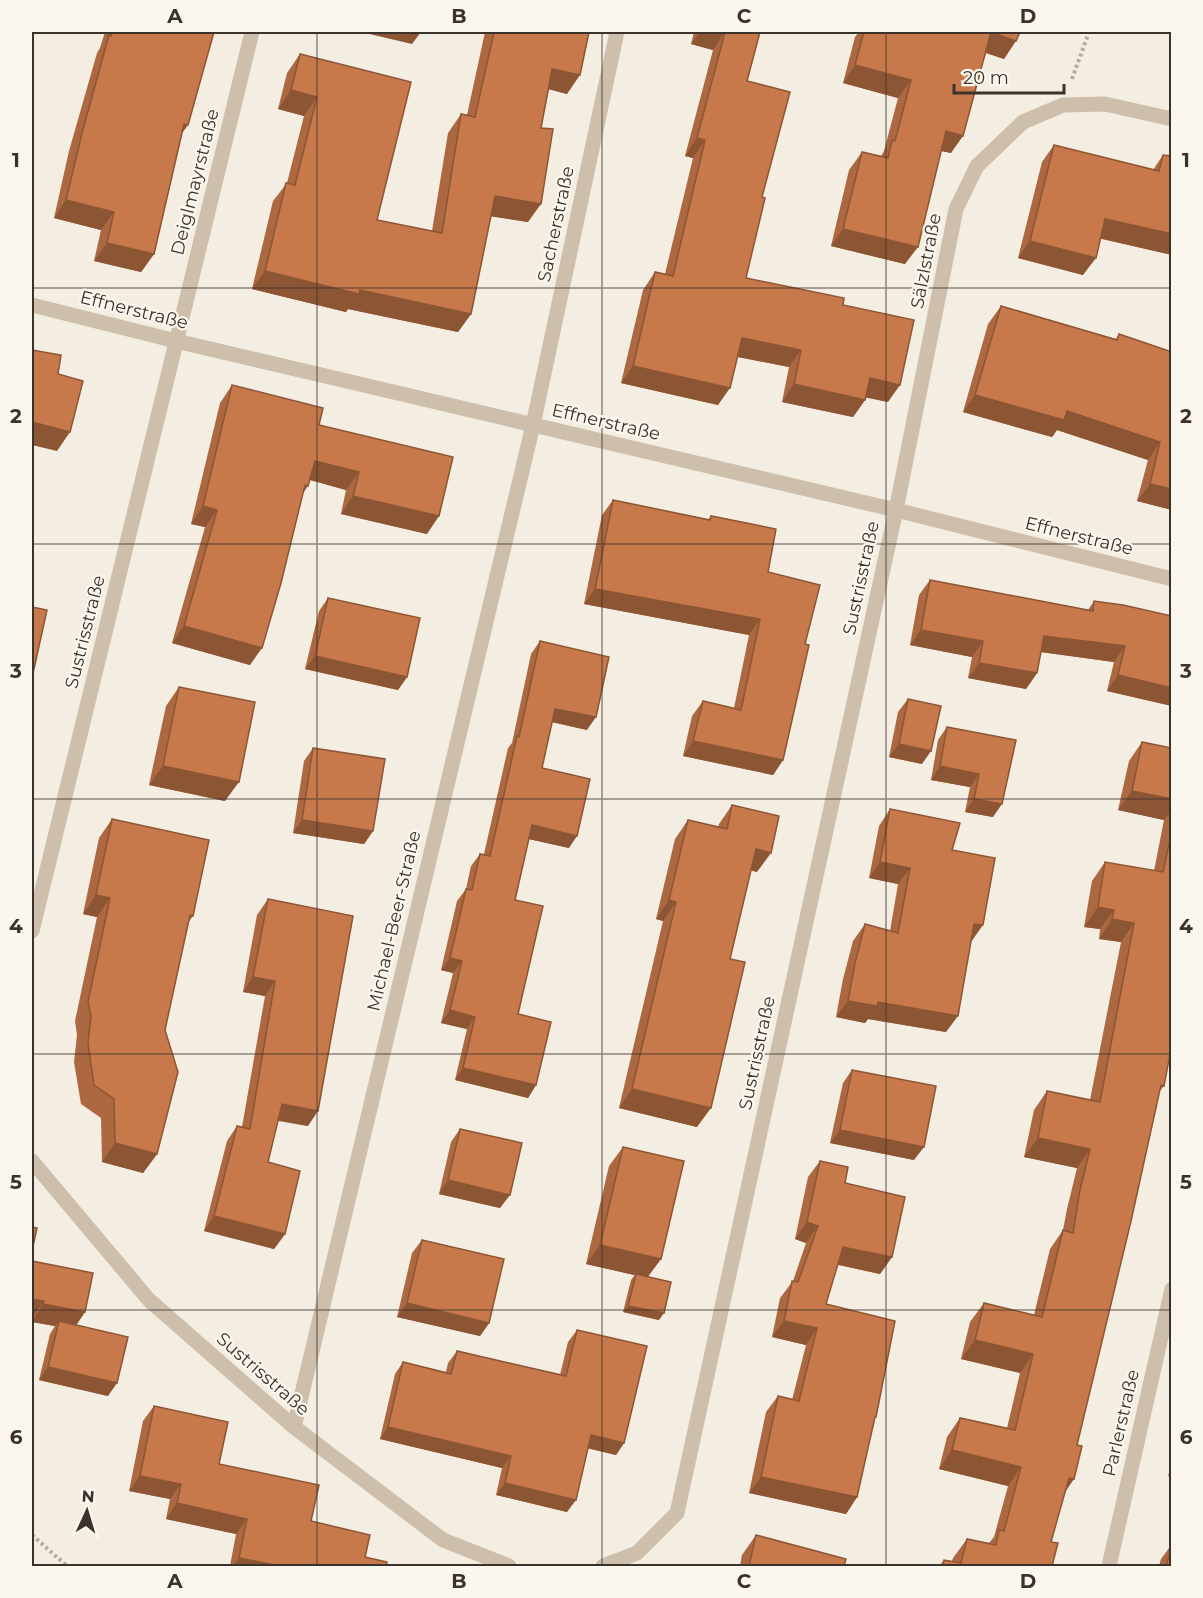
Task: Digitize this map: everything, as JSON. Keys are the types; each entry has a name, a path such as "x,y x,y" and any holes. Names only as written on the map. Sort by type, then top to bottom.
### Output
{"street":[{"name":"Deiglmayrstraße","path":"176,341 252,32"},
{"name":"Sacherstraße","path":"533,425 617,32"},
{"name":"Sälzlstraße","path":"896,510 956,209 977,166 1023,122 1063,105 1105,104 1172,119"},
{"name":"Effnerstraße","path":"32,305 896,510 1172,579"},
{"name":"Sustrisstraße","path":"32,931 176,341"},
{"name":"Michael-Beer-Straße","path":"294,1427 533,425"},
{"name":"Sustrisstraße","path":"603,1566 637,1553 677,1513 896,510"},
{"name":"Sustrisstraße","path":"32,1161 149,1300 294,1427 443,1540 509,1566"},
{"name":"Parlerstraße","path":"1109,1566 1172,1289"}],"path":[{"path":"1063,105 1089,32"},
{"path":"32,1535 67,1566"}],"building":[{"path":"113,32 214,32 188,125 184,124 154,254 107,243 114,212 66,200 109,35 111,36"},
{"path":"494,32 589,32 580,75 552,69 541,128 553,129 541,204 495,196 471,314 360,290 359,294 265,271 286,183 295,185 317,97 291,90 300,54 411,82 377,220 442,233 461,114 475,117"},
{"path":"725,32 760,32 747,81 790,92 762,197 765,198 746,278 844,298 843,305 914,320 900,385 870,378 865,400 794,384 801,350 742,338 730,388 633,366 655,272 673,276 705,140 697,138"},
{"path":"864,32 991,32 963,136 946,131 918,247 843,229 862,152 888,158 892,140 895,141 911,80 855,65"},
{"path":"991,32 1020,32 1016,41"},
{"path":"1054,145 1159,171 1163,155 1172,156 1172,234 1105,219 1096,258 1030,241"},
{"path":"1001,306 1117,340 1119,334 1172,352 1172,489 1150,484 1160,442 1067,411 1064,420 975,395"},
{"path":"32,350 61,355 58,374 83,381 70,432 32,422"},
{"path":"232,385 323,408 319,425 453,457 439,516 353,496 359,472 315,461 308,486 305,485 262,648 184,626 217,510 203,506"},
{"path":"613,500 710,520 711,516 776,529 768,572 820,585 805,644 809,645 783,760 693,741 703,701 741,710 760,619 595,589"},
{"path":"930,580 1093,611 1094,601 1172,616 1172,688 1118,675 1125,646 1044,636 1037,673 979,663 983,641 921,630"},
{"path":"328,598 420,618 407,677 315,656"},
{"path":"32,607 47,610 32,678"},
{"path":"540,641 609,657 596,717 555,709 542,768 590,779 577,836 532,825 515,900 543,906 518,1014 551,1022 536,1085 463,1068 475,1017 450,1010 462,961 450,958 466,889 472,890 480,854 490,856"},
{"path":"179,687 255,702 239,782 163,766"},
{"path":"908,699 941,706 931,751 899,744"},
{"path":"947,727 1016,740 1002,804 974,799 979,774 940,766"},
{"path":"1142,742 1172,748 1172,799 1132,791"},
{"path":"313,748 385,759 373,831 302,820"},
{"path":"732,805 779,816 771,853 756,849 730,959 745,962 711,1108 632,1089 676,902 669,900 688,820 727,829"},
{"path":"890,809 960,823 952,850 995,858 983,925 974,924 958,1016 878,1002 877,1006 848,1001 865,924 898,933 910,868 880,862"},
{"path":"112,819 209,840 165,1030 178,1072 157,1154 115,1143 114,1099 94,1085 88,1043 91,1016 88,1002 110,898 96,895"},
{"path":"1172,830 1172,1044 1164,1086 1161,1085 1077,1445 1082,1446 1074,1479 1069,1478 1051,1542 1058,1543 1052,1566 943,1566 944,1560 961,1563 967,1539 996,1545 999,1530 1004,1531 1021,1467 952,1450 960,1418 1015,1430 1033,1354 975,1340 984,1303 1042,1317 1063,1230 1073,1233 1090,1149 1038,1138 1047,1091 1100,1102 1134,923 1112,919 1114,910 1098,907 1105,862 1163,872"},
{"path":"268,899 353,916 318,1111 282,1104 268,1162 300,1171 285,1234 214,1216 237,1126 250,1129 275,981 253,977"},
{"path":"852,1070 936,1086 924,1147 840,1130"},
{"path":"460,1129 522,1143 510,1195 448,1180"},
{"path":"623,1147 684,1161 661,1259 600,1245"},
{"path":"820,1161 848,1167 845,1183 905,1197 892,1257 843,1247 826,1304 895,1321 857,1497 761,1477 778,1396 799,1401 817,1328 784,1321 792,1281 798,1282 818,1226 807,1222"},
{"path":"32,1227 37,1228 32,1251"},
{"path":"422,1240 504,1259 489,1323 407,1303"},
{"path":"32,1261 93,1273 85,1312 43,1304 44,1301 32,1299"},
{"path":"636,1274 671,1282 664,1313 628,1306"},
{"path":"59,1321 128,1337 117,1383 48,1367"},
{"path":"577,1330 647,1346 624,1443 591,1435 576,1500 505,1483 511,1456 388,1427 403,1362 451,1374 457,1351 566,1376"},
{"path":"154,1406 228,1422 219,1464 319,1485 311,1521 370,1535 365,1557 387,1562 386,1566 280,1566 239,1558 247,1519 177,1503 181,1484 140,1476"},
{"path":"756,1535 846,1559 844,1566 749,1566"},
{"path":"1172,1546 1172,1566 1166,1566"}]}
